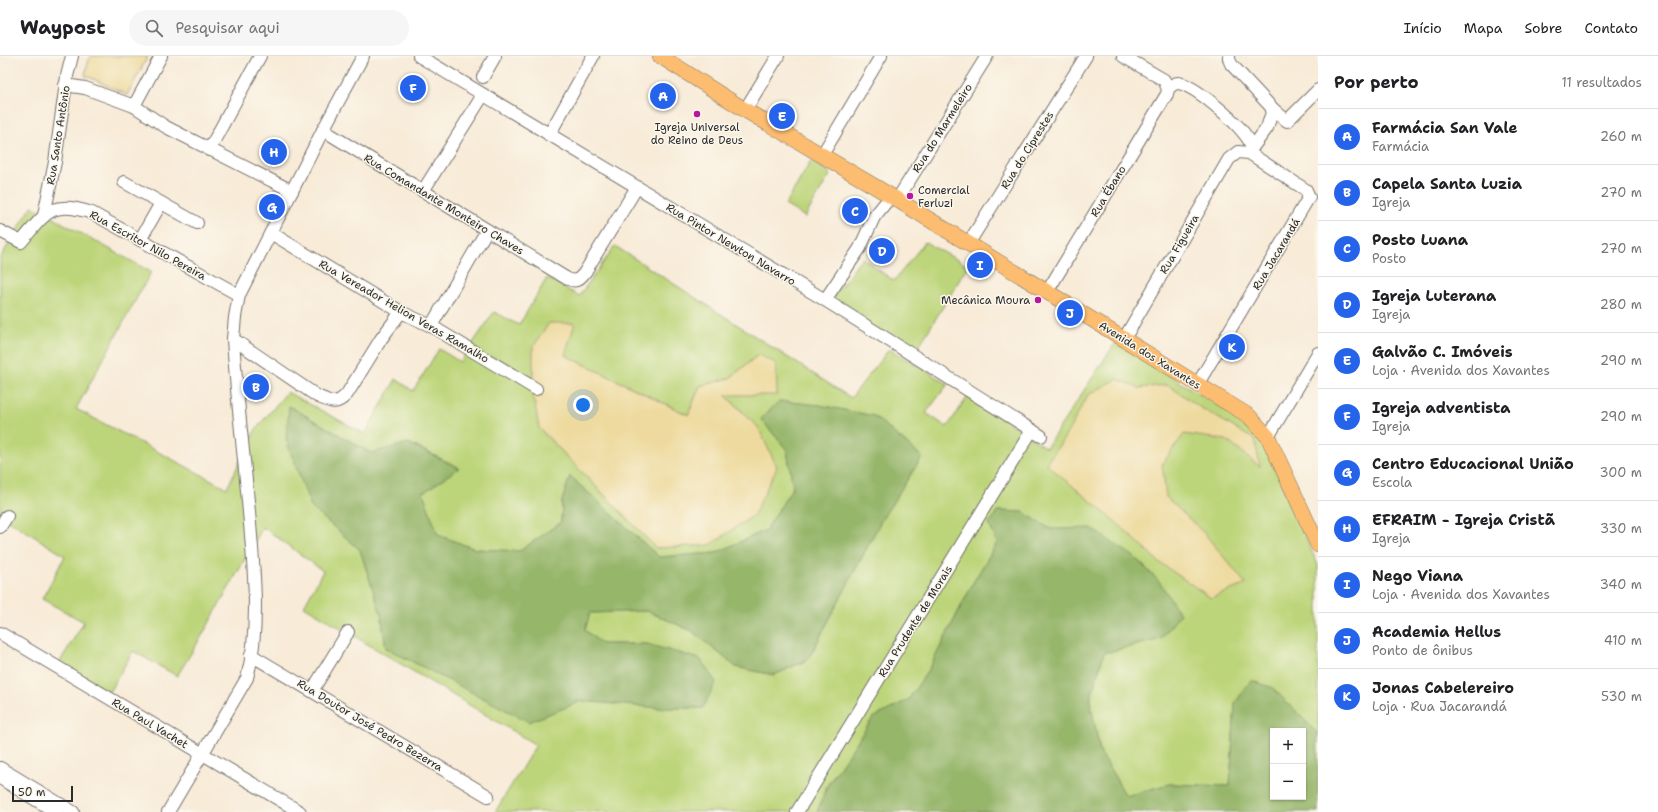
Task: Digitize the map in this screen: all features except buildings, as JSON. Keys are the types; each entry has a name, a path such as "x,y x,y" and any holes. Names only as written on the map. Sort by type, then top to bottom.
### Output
{"main road":[{"name":"Avenida dos Xavantes","path":"669,58 745,110 894,198 1249,416 1268,437 1316,536"}],"street":[{"name":"Rua Santo Antônio","path":"44,215 55,162 65,85 72,56"},
{"path":"134,106 161,56"},
{"path":"209,150 260,56"},
{"path":"168,812 247,678 251,655 254,615 254,569 233,339 239,295 323,130 363,56"},
{"name":"Rua Pintor Newton Navarro","path":"419,56 825,300 1036,433"},
{"path":"483,77 495,56"},
{"path":"549,135 593,56"},
{"path":"745,110 778,56"},
{"path":"822,155 881,56"},
{"name":"Rua do Marmeleiro","path":"825,300 860,248 874,217 894,198 987,56"},
{"name":"Rua do Ciprestes","path":"968,244 1086,56"},
{"path":"1123,56 1164,80 1168,89 1172,84 1177,83 1190,87 1209,100 1246,134 1246,151"},
{"path":"1230,60 1273,109 1287,121 1318,90"},
{"path":"65,85 85,88 134,106 166,127 292,191"},
{"name":"Rua Ébano","path":"1048,292 1166,98 1168,89"},
{"path":"423,191 483,95"},
{"name":"Rua Figueira","path":"1124,339 1229,159 1246,151 1267,128 1273,109"},
{"name":"Rua Comandante Monteiro Chaves","path":"323,130 566,278 574,281 581,277 637,187"},
{"name":"Rua Jacarandá","path":"1197,385 1309,197 1306,190 1246,151"},
{"path":"124,182 197,223"},
{"path":"140,240 162,203"},
{"name":"Rua Escritor Nilo Pereira","path":"0,230 21,242 44,215 63,206 75,207 92,213 239,295"},
{"path":"431,326 487,230"},
{"name":"Rua Vereador Helion Veras Ramalho","path":"271,232 402,312 431,326 536,389"},
{"path":"233,339 317,396 331,402 336,402 342,400 347,394 381,339 402,312"},
{"path":"1268,437 1318,353"},
{"name":"Rua Prudente de Morais","path":"797,812 1036,433"},
{"path":"0,527 7,516"},
{"path":"312,691 348,632"},
{"name":"Rua Paul Vachet","path":"0,633 300,812"},
{"name":"Rua Doutor José Pedro Bezerra","path":"251,655 488,796"},
{"path":"1,773 55,808 73,812"}],"green space":[{"path":"811,161 831,173 805,217 785,205"},
{"path":"32,206 151,272 76,409 227,488 256,429 287,392 365,434 396,379 413,391 439,349 460,362 494,312 519,325 547,278 579,296 615,246 851,398 889,349 948,384 926,413 947,427 969,395 1046,448 1116,342 1249,425 1263,440 1318,565 1318,734 1273,688 1235,703 1230,786 1169,784 1126,796 1100,752 1090,700 1104,653 1161,639 1179,614 1159,581 1133,556 1068,530 1050,529 1023,512 998,511 989,524 997,543 974,581 929,669 908,701 873,718 827,786 817,812 495,812 536,745 304,606 323,571 263,527 203,634 177,676 133,651 109,692 59,663 84,622 42,599 65,556 0,515 0,258","holes":["565,355 688,415 700,386 730,378 758,355 725,395 758,427 710,545 656,548 539,428","780,401 819,405 874,416 922,457 882,519 808,660 774,675 736,667 692,631 647,611 590,613 585,630 602,644 647,644 703,708 660,708 582,701 529,721 386,648 381,614 360,550 289,406 371,453 409,443 458,467 423,493 438,535 475,549 520,551 561,522 562,501 570,476 659,557 716,553 766,530 793,487 787,450 761,419"]},
{"path":"925,242 968,266 914,354 831,300 862,258 894,281"},
{"path":"779,401 819,405 874,416 922,457 882,519 808,659 774,675 736,667 692,631 647,611 590,613 585,630 602,644 647,644 700,659 716,682 703,708 660,708 582,701 529,722 386,648 381,614 360,550 311,507 286,440 289,406 371,453 408,443 459,468 423,493 438,535 475,549 520,551 561,522 562,501 570,476 659,557 716,553 766,530 793,487 787,450 761,419"},
{"path":"998,511 1023,512 1050,529 1091,528 1133,556 1159,581 1180,614 1161,639 1104,653 1090,700 1100,752 1126,796 1169,784 1230,786 1235,703 1251,680 1273,688 1318,734 1318,812 817,812 827,786 873,718 908,700 929,669 974,581 997,543 989,524"}],"sand":[{"path":"90,56 148,56 127,95 85,75"},
{"path":"549,323 575,323 565,355 688,415 700,386 730,378 758,355 776,363 777,395 725,395 758,427 777,467 754,515 710,545 656,548 539,428 533,393 533,347"},
{"path":"1117,379 1139,388 1168,385 1198,406 1255,440 1260,467 1226,440 1184,434 1162,464 1166,497 1204,533 1246,584 1211,598 1159,562 1117,523 1046,464 1065,437 1088,395"}],"place":[{"name":"Igreja adventista","path":"413,88"},
{"name":"Farmácia San Vale","path":"663,96"},
{"name":"Igreja Universal do Reino de Deus","path":"697,114"},
{"name":"Galvão C. Imóveis","path":"782,116"},
{"name":"EFRAIM - Igreja Cristã","path":"274,152"},
{"name":"Comercial Ferluzi","path":"910,196"},
{"name":"Centro Educacional União","path":"272,207"},
{"name":"Posto Luana","path":"855,211"},
{"name":"Igreja Luterana","path":"882,251"},
{"name":"Nego Viana","path":"980,265"},
{"name":"Mecânica Moura","path":"1038,300"},
{"name":"Academia Hellus","path":"1070,313"},
{"name":"Jonas Cabelereiro","path":"1232,347"},
{"name":"Capela Santa Luzia","path":"256,387"}]}
